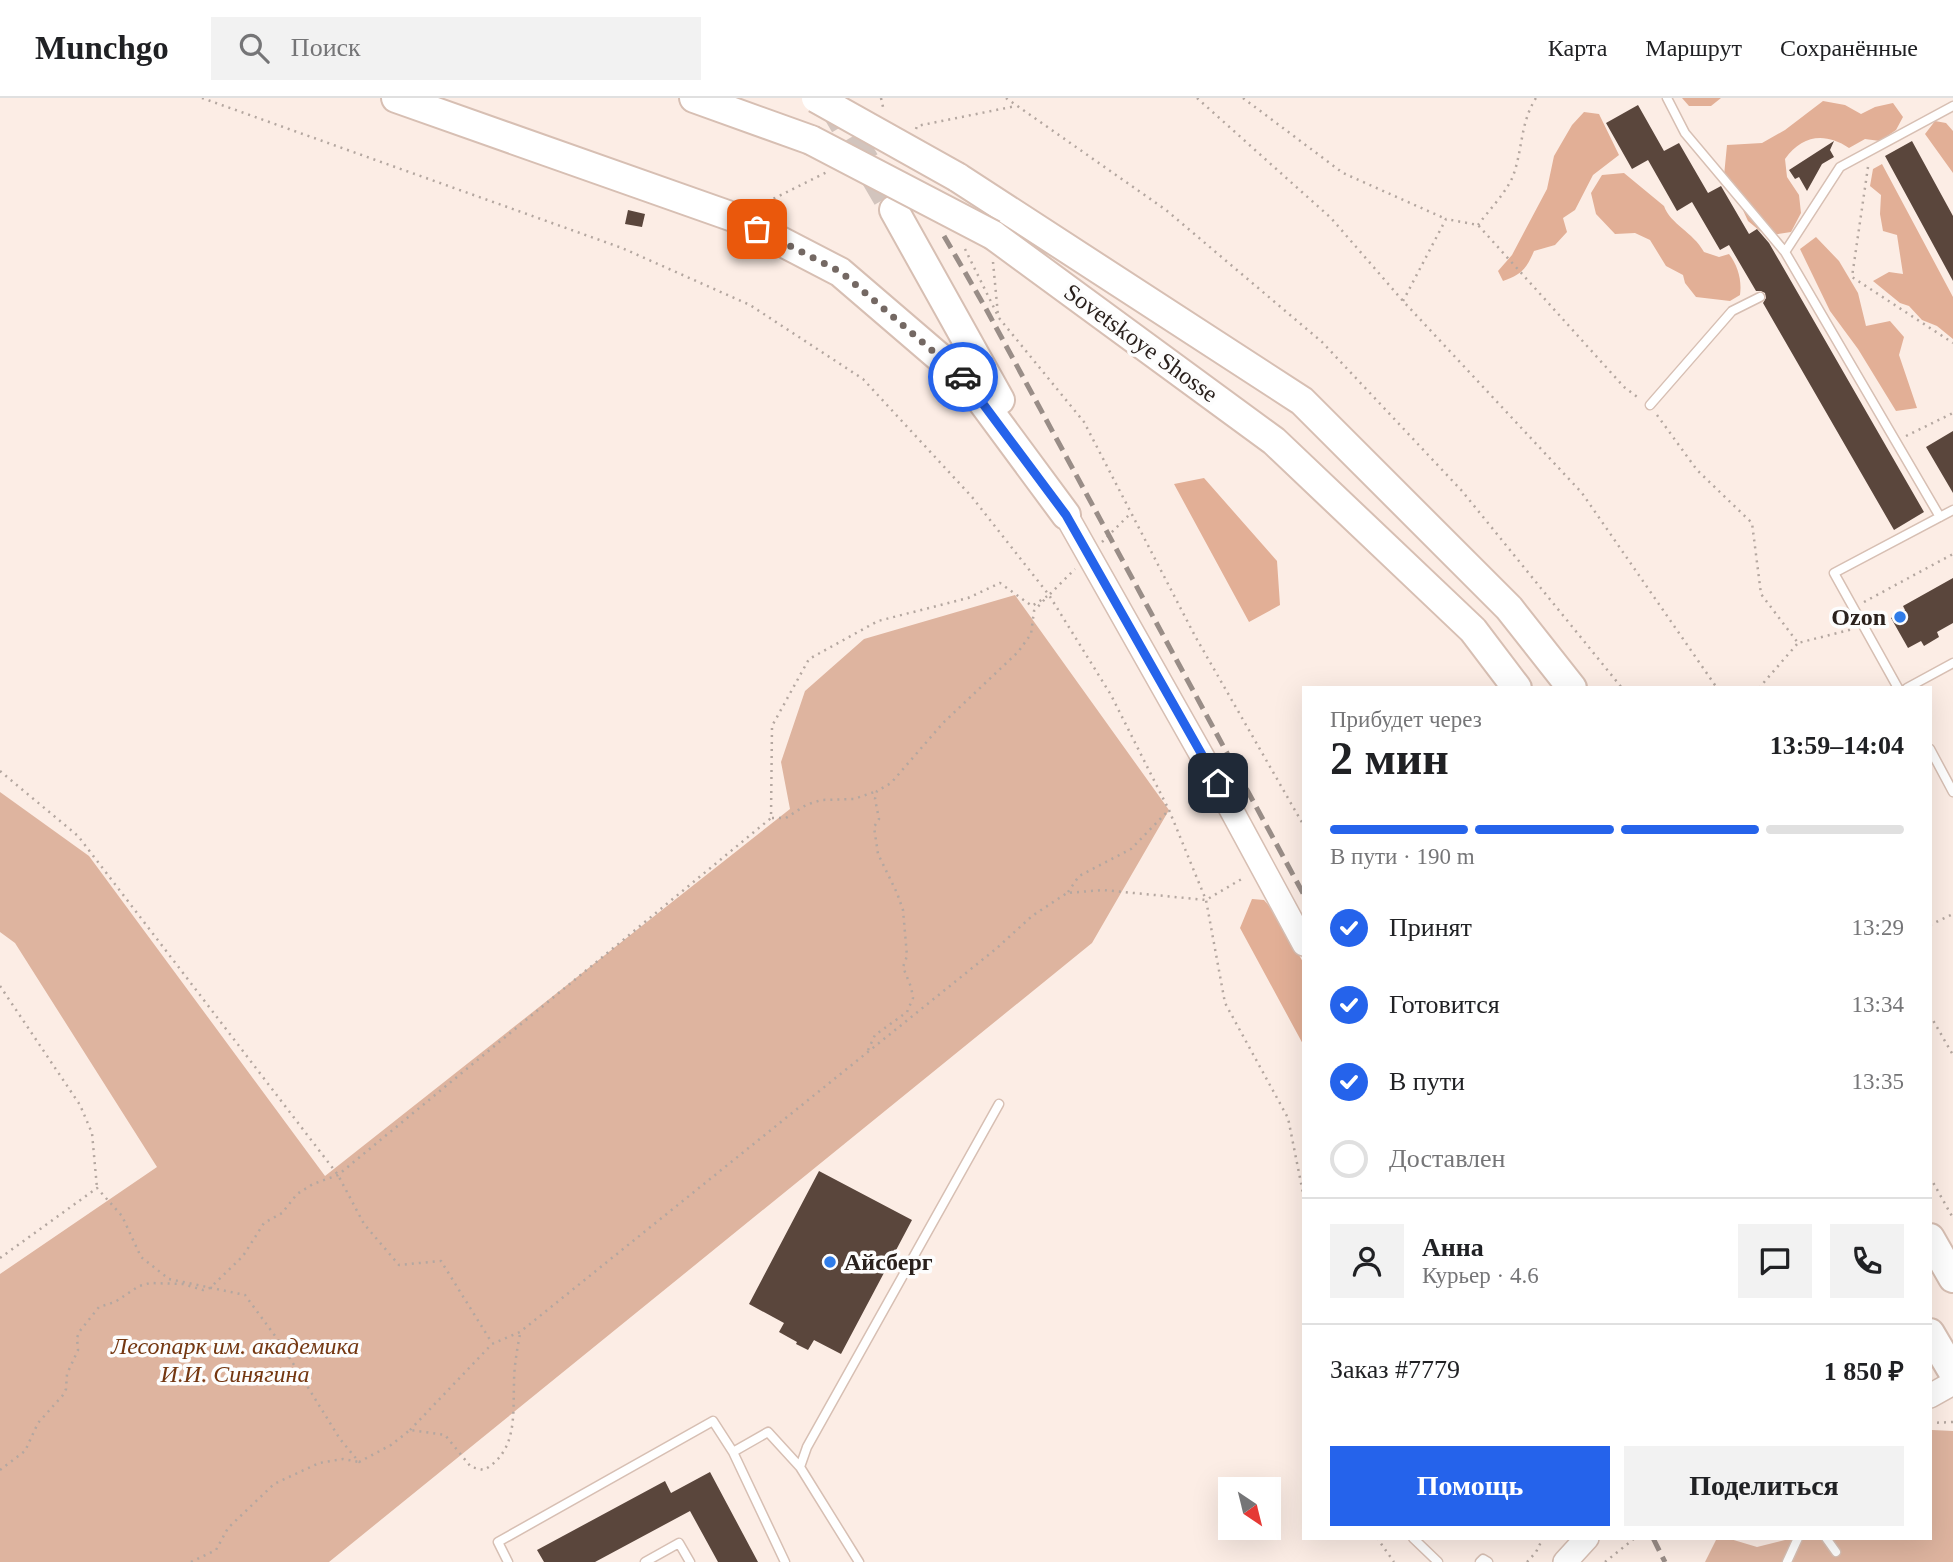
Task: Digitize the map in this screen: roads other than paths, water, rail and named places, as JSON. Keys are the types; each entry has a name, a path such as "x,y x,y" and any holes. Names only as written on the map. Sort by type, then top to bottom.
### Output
{"highway":[{"path":"396,98 736,218 841,272 967,381 1066,515"},
{"name":"Sovetskoye Shosse","path":"694,98 811,140 993,235 1274,441 1473,630 1515,686"},
{"name":"Sovetskoye Shosse","path":"816,98 957,177 1302,401 1509,608 1570,686"},
{"path":"894,209 1066,515"},
{"path":"1932,1241 1953,1278"},
{"path":"1932,1336 1953,1372"}],"street":[{"path":"1066,515 1302,940"},
{"path":"1932,1395 1953,1383"},
{"path":"1565,1562 1585,1540"}],"lane":[{"path":"1667,98 1685,133 1785,252 1794,277 1940,517"},
{"path":"1785,252 1840,167 1953,106"},
{"path":"1650,405 1732,311 1760,297"},
{"path":"1897,686 1834,573 1953,510"},
{"path":"1911,686 1953,663"},
{"path":"1932,753 1953,792"},
{"path":"800,1467 807,1447 999,1104"},
{"path":"508,1562 498,1542 713,1421 733,1452 785,1562"},
{"path":"733,1452 768,1432 800,1467 859,1562"},
{"path":"1415,1540 1438,1562"},
{"path":"1787,1562 1797,1540"},
{"path":"1827,1540 1836,1552"},
{"path":"645,1562 679,1542 690,1562"},
{"path":"1480,1562 1483,1559 1488,1562"}],"tunnel":[{"path":"830,101 894,210"}],"railway":[{"path":"944,236 1302,891"},
{"path":"1654,1540 1665,1562"}],"place":[{"name":"Ozon","path":"1900,617"},
{"name":"Айсберг","path":"830,1262"}],"park label":[{"name":"Лесопарк им. академика И.И. Синягина","path":"235,1360"}]}
